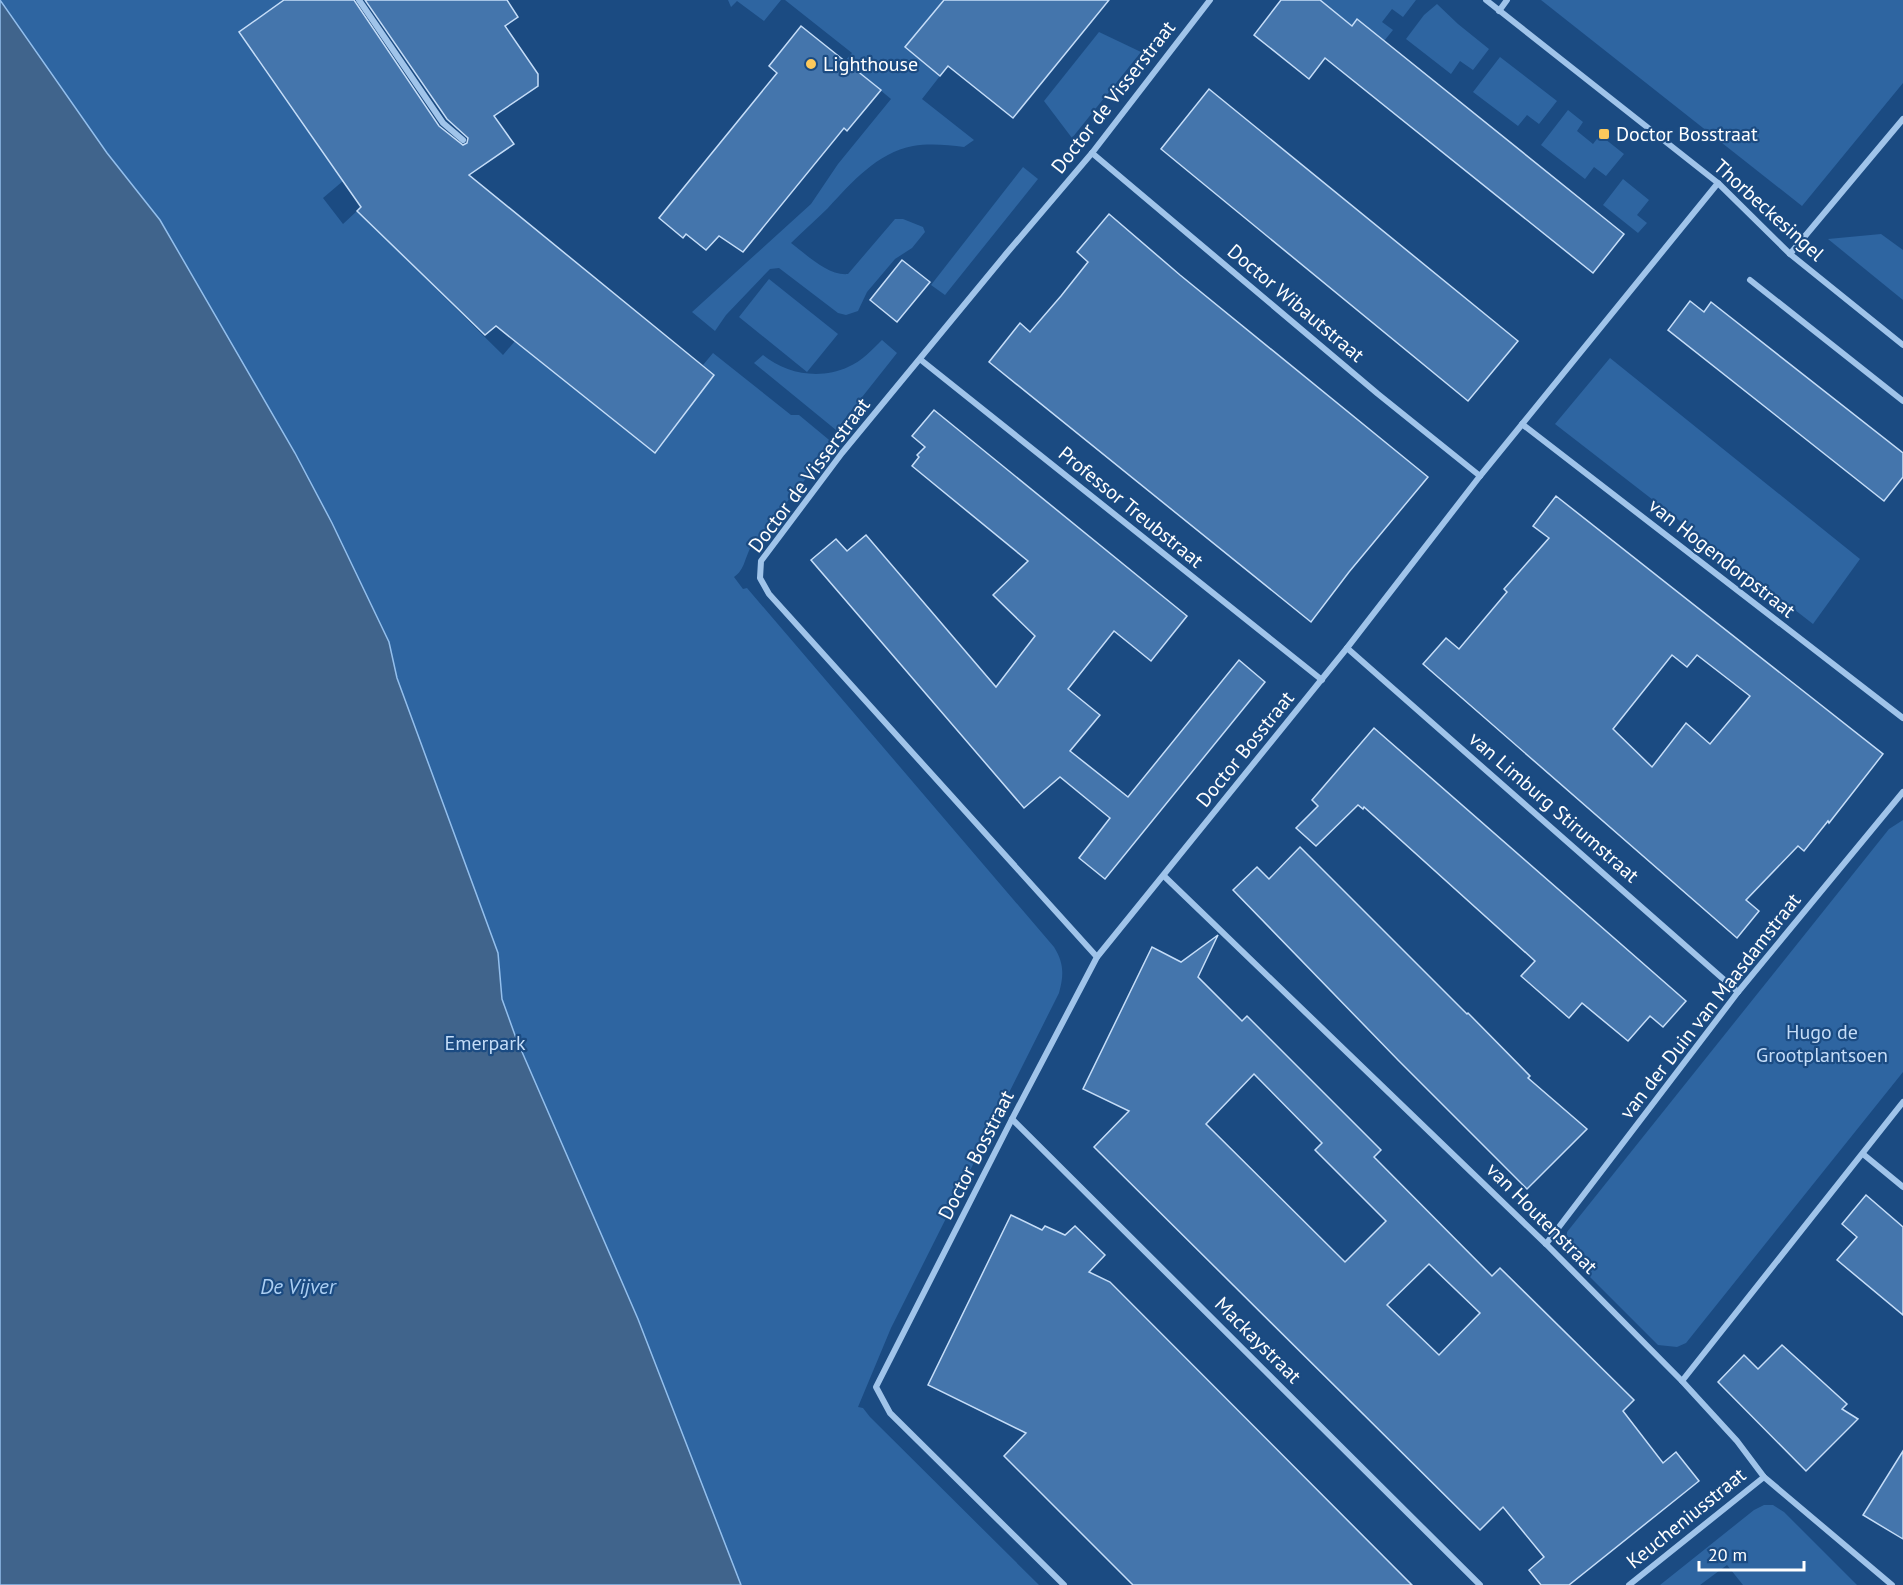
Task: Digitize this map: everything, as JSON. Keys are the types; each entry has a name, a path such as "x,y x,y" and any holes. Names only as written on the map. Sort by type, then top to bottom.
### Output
{"street":[{"path":"358,0 443,123 463,140"},
{"name":"Doctor de Visserstraat","path":"1097,957 769,594 760,578 761,561 842,453 1092,153 1210,0"},
{"name":"Thorbeckesingel","path":"1486,0 1718,183 1790,254 1903,345"},
{"path":"1499,11 1507,0"},
{"path":"1790,254 1903,119"},
{"name":"Doctor Wibautstraat","path":"1092,153 1378,394 1480,476"},
{"name":"Doctor Bosstraat","path":"1064,1585 890,1413 876,1387 1097,957 1322,680 1480,476 1718,183"},
{"path":"1750,280 1903,401"},
{"name":"Professor Treubstraat","path":"921,360 1322,680"},
{"name":"van Hogendorpstraat","path":"1522,424 1903,718"},
{"name":"van Limburg Stirumstraat","path":"1347,648 1738,992"},
{"name":"van der Duin van Maasdamstraat","path":"1546,1244 1738,992 1903,792"},
{"name":"van Houtenstraat","path":"1164,876 1546,1244 1682,1382 1737,1441 1764,1476 1892,1585"},
{"path":"1682,1382 1903,1102"},
{"name":"Mackaystraat","path":"1012,1119 1480,1585"},
{"path":"1863,1154 1903,1187"},
{"name":"Keucheniusstraat","path":"1629,1585 1764,1476"}],"green space":[{"name":"Emerpark","path":"0,0 284,0 239,32 343,181 323,198 343,224 357,211 503,355 515,341 655,453 714,375 703,365 713,353 791,415 799,415 834,444 752,545 743,567 734,577 743,589 747,588 1054,947 1060,958 1062,969 1059,993 891,1328 858,1407 863,1408 1039,1585 0,1585"},
{"path":"728,0 781,0 764,21 737,1 731,7"},
{"path":"785,0 944,0 905,47 940,76 922,99 974,140 964,147 919,145 888,155 856,179 791,243 825,268 840,274 848,274 895,219 903,219 923,227 925,232 912,248 895,259 867,292 858,311 846,315 838,313 779,268 770,269 726,315 715,331 692,312 811,204 838,164 891,99 845,61 852,53"},
{"path":"1320,0 1416,0 1403,17 1392,9 1382,22 1393,30 1384,41 1357,20 1351,26"},
{"path":"1541,0 1903,0 1903,83 1802,206"},
{"path":"1437,4 1489,49 1473,70 1460,61 1451,74 1406,39 1424,15"},
{"path":"1099,32 1141,52 1072,138 1044,101"},
{"path":"1500,57 1557,101 1539,124 1527,115 1518,126 1473,92"},
{"path":"1568,110 1583,122 1577,131 1593,144 1600,135 1624,154 1606,176 1594,167 1585,179 1541,145"},
{"path":"1023,167 1038,179 945,295 931,285"},
{"path":"1623,179 1649,200 1637,215 1647,223 1638,233 1603,205"},
{"path":"1881,234 1903,250 1903,300 1828,239"},
{"path":"769,279 838,334 807,372 739,317"},
{"path":"882,340 897,353 836,430 754,363 763,355 772,362 793,371 826,373 853,365"},
{"path":"1610,358 1860,559 1813,624 1555,424"},
{"name":"Hugo de Grootplantsoen","path":"1903,820 1903,1072 1686,1343 1677,1347 1658,1345 1572,1259 1566,1249 1567,1232 1889,829"},
{"path":"1764,1505 1773,1505 1784,1512 1857,1585 1743,1585 1727,1565 1700,1585 1660,1585 1754,1510"}],"water":[{"name":"De Vijver","path":"0,0 107,153 160,220 295,453 332,523 389,642 397,678 498,953 502,999 516,1038 638,1319 741,1585 0,1585"}],"building":[{"path":"284,0 354,0 439,126 463,145 467,143 468,138 447,119 365,0 507,0 518,17 505,26 538,74 538,86 494,116 514,144 469,175 714,375 655,453 496,326 485,335 357,211 361,207 239,32"},
{"path":"944,0 1109,0 1013,118 948,66 940,76 905,47"},
{"path":"1281,0 1320,0 1352,26 1357,19 1624,234 1593,273 1325,58 1309,79 1254,35"},
{"path":"801,26 881,90 847,131 844,128 743,252 719,236 706,250 686,234 683,238 659,218 777,73 769,66"},
{"path":"1209,89 1518,341 1468,401 1161,149"},
{"path":"1109,214 1180,275 1428,477 1349,572 1311,622 989,362 1020,323 1030,332 1061,296 1088,262 1077,252"},
{"path":"902,260 930,282 897,322 870,300"},
{"path":"1690,301 1704,312 1711,302 1903,453 1903,477 1884,501 1668,330"},
{"path":"934,410 1187,616 1151,661 1114,631 1068,689 1100,715 1070,751 1128,797 1239,660 1265,682 1105,879 1079,858 1110,818 1060,777 1024,808 811,560 836,539 847,551 866,535 996,687 1035,636 993,595 1028,561 912,466 919,457 917,455 925,447 912,436"},
{"path":"1556,496 1883,754 1804,851 1798,846 1746,900 1759,911 1737,938 1423,664 1446,638 1459,649 1507,592 1504,589 1549,538 1533,526","holes":["1672,655 1687,667 1697,655 1750,696 1710,744 1686,723 1652,767 1613,729"]},
{"path":"1374,728 1686,1001 1663,1027 1650,1016 1628,1041 1582,1003 1569,1018 1521,976 1535,961 1364,807 1363,809 1358,805 1316,846 1296,828 1318,806 1312,800"},
{"path":"1300,847 1468,1013 1530,1076 1528,1078 1587,1129 1527,1189 1233,890 1257,867 1269,879"},
{"path":"1218,935 1198,977 1242,1021 1247,1016 1381,1150 1374,1157 1492,1276 1500,1268 1634,1400 1623,1411 1663,1463 1676,1452 1699,1481 1569,1585 1541,1585 1529,1570 1544,1557 1503,1507 1480,1530 1094,1147 1129,1111 1083,1089 1152,947 1181,962","holes":["1254,1074 1322,1143 1315,1150 1386,1221 1345,1262 1206,1124","1429,1264 1480,1313 1439,1355 1387,1305"]},
{"path":"1866,1195 1903,1227 1903,1315 1837,1260 1857,1237 1842,1224"},
{"path":"1011,1215 1042,1230 1045,1226 1065,1235 1075,1226 1105,1255 1089,1272 1110,1282 1412,1585 1133,1585 1004,1456 1026,1433 928,1385"},
{"path":"1782,1345 1847,1404 1842,1409 1858,1419 1806,1471 1718,1382 1744,1355 1758,1369"},
{"path":"1903,1451 1903,1539 1863,1515"}],"place":[{"name":"Lighthouse","path":"811,64"},
{"name":"Doctor Bosstraat","path":"1604,134"}]}
